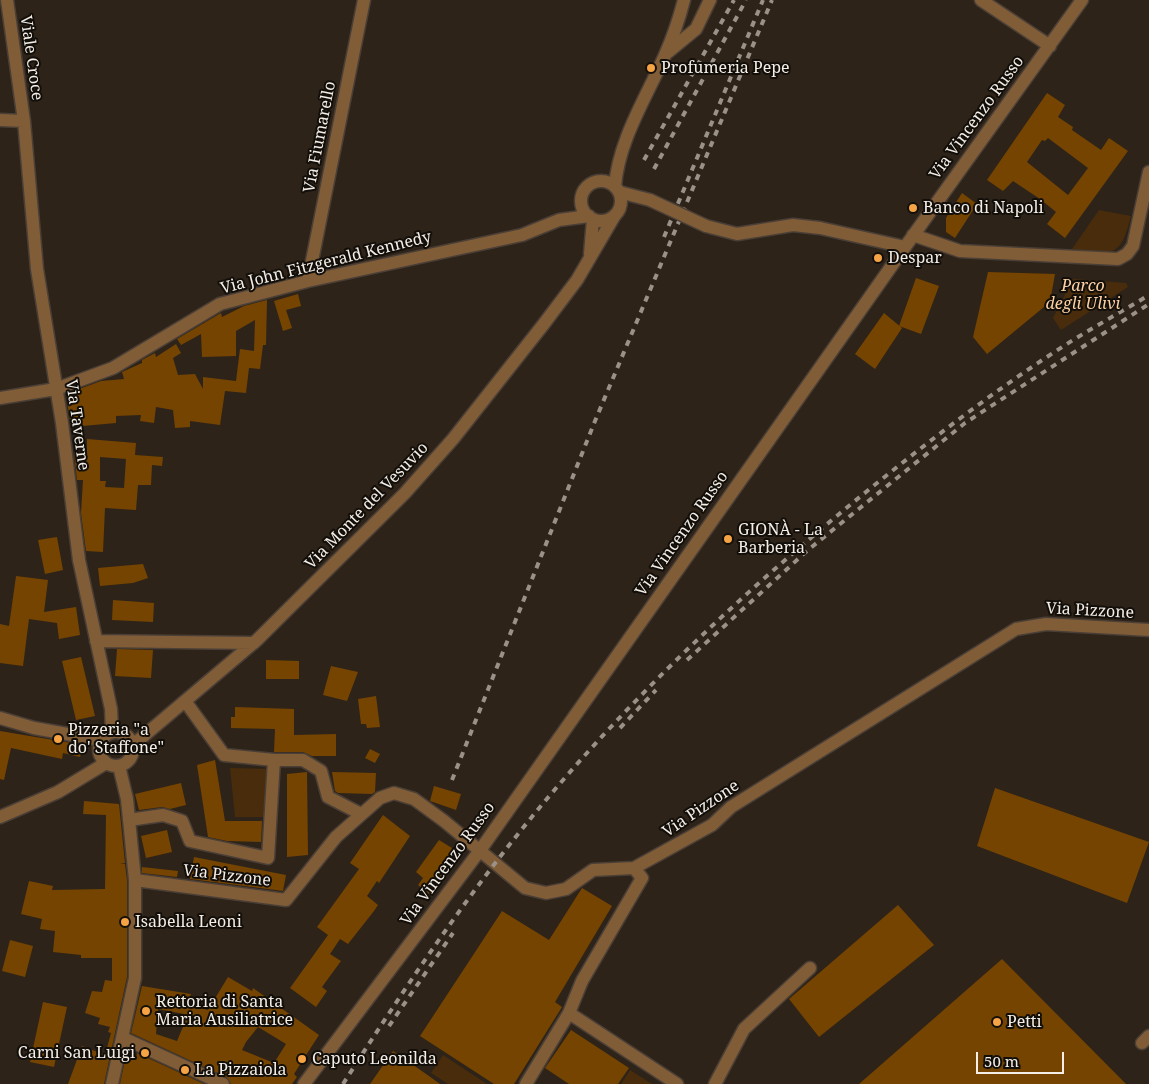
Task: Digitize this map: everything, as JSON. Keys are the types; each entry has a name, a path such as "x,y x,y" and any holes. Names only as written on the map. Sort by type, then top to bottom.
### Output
{"street":[{"name":"Viale Croce","path":"7,0 24,121"},
{"name":"Via Fiumarello","path":"308,281 364,0"},
{"path":"617,213 621,198 617,189 616,166 644,99 666,54 684,0"},
{"path":"666,54 696,29 710,0"},
{"path":"981,0 1050,46"},
{"name":"Via Vincenzo Russo","path":"304,1084 481,849 905,247 1082,0"},
{"path":"0,120 24,121"},
{"name":"Via Taverne","path":"24,121 37,269 56,389 79,560 111,709 112,732"},
{"path":"597,182 616,166"},
{"path":"913,236 960,250 1118,259 1127,254 1133,246 1149,172"},
{"path":"583,194 591,184 604,181 617,189 646,199 706,226 737,234 792,225 820,228 905,247"},
{"name":"Via John Fitzgerald Kennedy","path":"559,220 583,194"},
{"name":"Via Monte del Vesuvio","path":"583,194 582,206 591,218 590,257"},
{"path":"591,218 605,220 646,199"},
{"name":"Via Monte del Vesuvio","path":"133,745 254,643 354,546 453,439 577,280 617,213"},
{"name":"Via John Fitzgerald Kennedy","path":"0,398 56,389 113,368 220,304 308,281 522,234 559,220 591,218"},
{"name":"Via Pizzone","path":"136,880 286,900 336,837 380,798 394,793 414,799 481,849 525,888 546,893 566,888 592,870 634,868 712,825 731,807 1016,629 1046,624 1149,630"},
{"path":"96,641 254,643"},
{"path":"185,701 224,755 274,760 303,760 321,771 328,797 361,814"},
{"path":"0,718 34,728 100,740 112,732 125,734 133,745 131,758 119,766 106,763 99,755 100,740"},
{"path":"130,820 163,815 182,821 190,841 268,858 274,760"},
{"path":"0,817 58,792 106,763"},
{"path":"112,1084 135,978 136,880 130,820 119,766"},
{"path":"526,1084 569,1013 582,981 642,878 634,868"},
{"path":"715,1084 744,1029 810,968"},
{"path":"569,1013 677,1084"},
{"path":"123,1038 223,1084"}],"green space":[{"path":"1099,210 1131,216 1123,240 1112,251 1097,252 1072,249"},
{"name":"Parco degli Ulivi","path":"1073,279 1126,283 1128,287 1061,330 1053,318"},
{"path":"230,768 269,769 265,817 235,817"},
{"path":"443,1055 487,1084 448,1084 431,1073"},
{"path":"630,1070 652,1084 621,1084"}],"building":[{"path":"1047,93 1065,105 1058,117 1073,127 1072,130 1101,150 1109,138 1128,151 1065,238 1047,224 1056,212 1040,199 1013,181 1003,191 987,180","holes":["1048,138 1088,168 1068,195 1027,162 1042,140 1045,141"]},
{"path":"962,193 977,204 955,238 946,232 946,218"},
{"path":"988,272 1055,274 1050,302 987,354 973,337"},
{"path":"916,278 939,286 921,334 899,326"},
{"path":"298,294 301,306 286,310 292,328 283,331 274,301"},
{"path":"267,300 266,345 263,345 260,369 249,368 246,393 225,391 220,425 190,421 190,427 175,428 173,410 156,407 154,423 140,421 141,415 116,416 116,423 71,427 66,394 101,381 124,379 122,372 142,363 142,360 155,353 156,357 176,344 181,353 173,358 178,375 195,374 203,389 203,377 236,381 240,349 254,351 255,320 236,331 236,356 202,357 201,334 181,345 177,339 221,313 222,317 244,306"},
{"path":"884,313 902,328 875,369 855,354"},
{"path":"87,439 136,443 135,455 163,457 162,466 152,465 151,485 138,485 136,510 105,508 103,552 86,551 81,513 83,480 77,480 74,452 87,452","holes":["100,457 126,459 124,488 105,487 106,481 100,481"]},
{"path":"57,537 63,570 45,574 38,540"},
{"path":"143,564 148,578 133,583 100,586 98,568"},
{"path":"16,576 48,580 44,612 76,607 80,635 59,639 57,623 29,619 23,666 0,663 0,624 9,626"},
{"path":"113,600 154,603 153,622 112,620"},
{"path":"117,649 153,650 151,678 115,676"},
{"path":"81,657 95,716 76,720 62,661"},
{"path":"266,660 299,661 299,679 266,679"},
{"path":"331,666 358,672 347,701 323,695"},
{"path":"376,696 380,727 367,728 366,724 361,724 358,699"},
{"path":"235,707 294,709 294,735 336,734 336,756 312,756 303,752 274,752 275,729 231,728 231,717 235,717"},
{"path":"0,731 83,745 80,757 63,753 62,759 11,748 4,780 0,779"},
{"path":"370,749 380,754 375,763 365,758"},
{"path":"215,760 225,821 262,821 261,842 227,841 208,837 197,765"},
{"path":"307,772 308,855 287,857 287,774"},
{"path":"332,772 376,773 375,792 372,794 338,793 335,791"},
{"path":"181,783 186,805 170,809 162,807 139,810 135,794"},
{"path":"434,786 461,794 456,810 430,801"},
{"path":"995,788 1149,842 1127,903 977,846"},
{"path":"84,801 119,804 125,863 120,864 125,864 127,880 127,977 104,1084 68,1084 82,1046 105,1055 111,1033 108,1032 110,1027 98,1024 100,1018 85,1013 92,991 102,992 105,980 112,981 112,958 81,958 81,955 53,952 55,931 40,929 42,919 21,914 29,881 53,886 52,890 105,889 106,815 83,814"},
{"path":"383,815 410,836 379,883 377,881 367,896 378,905 374,911 348,944 340,939 330,954 341,961 322,987 327,991 316,1007 290,988 328,935 317,927 359,869 350,863"},
{"path":"167,830 172,852 146,858 141,836"},
{"path":"439,840 460,853 429,894 418,885 423,878 416,872"},
{"path":"194,857 286,875 283,891 190,879"},
{"path":"142,867 178,871 177,877 142,873"},
{"path":"582,888 612,906 555,1002 562,1007 514,1084 494,1084 420,1036 502,911 549,940"},
{"path":"898,905 934,945 819,1037 789,999"},
{"path":"10,940 33,946 25,977 2,971"},
{"name":"Petti","path":"1002,959 1126,1084 859,1084"},
{"path":"228,977 252,991 253,988 319,1035 294,1074 297,1077 292,1084 231,1084 226,1077 131,1033 142,986 191,994 187,1004 208,1010","holes":["158,1009 184,1014 182,1021 185,1022 177,1041 156,1034","258,1027 286,1044 274,1063 242,1050"]},
{"path":"43,1002 67,1007 54,1067 30,1062"},
{"path":"571,1030 629,1068 618,1084 569,1084 545,1068"},
{"path":"393,1051 429,1076 440,1084 370,1084"},
{"path":"137,1053 204,1084 120,1084 126,1055 136,1058"}],"railway":[{"path":"644,160 734,0"},
{"path":"654,169 746,0"},
{"path":"664,237 763,0"},
{"path":"452,780 595,421 772,0"},
{"path":"343,1084 433,948 481,882 567,775 643,693 724,615 807,541 925,445 1029,369 1079,336 1149,295"},
{"path":"687,660 808,550 965,423 1149,304"},
{"path":"620,728 656,690"},
{"path":"389,1026 453,933"}],"place":[{"name":"Profumeria Pepe","path":"651,68"},
{"name":"Banco di Napoli","path":"913,208"},
{"name":"Despar","path":"878,258"},
{"name":"GIONÀ - La Barberia","path":"728,539"},
{"name":"Pizzeria \"a do' Staffone\"","path":"58,739"},
{"name":"Isabella Leoni","path":"125,922"},
{"name":"Rettoria di Santa Maria Ausiliatrice","path":"146,1011"},
{"name":"Petti","path":"997,1022"},
{"name":"Carni San Luigi","path":"145,1053"},
{"name":"Caputo Leonilda","path":"302,1059"},
{"name":"La Pizzaiola","path":"185,1070"}]}
